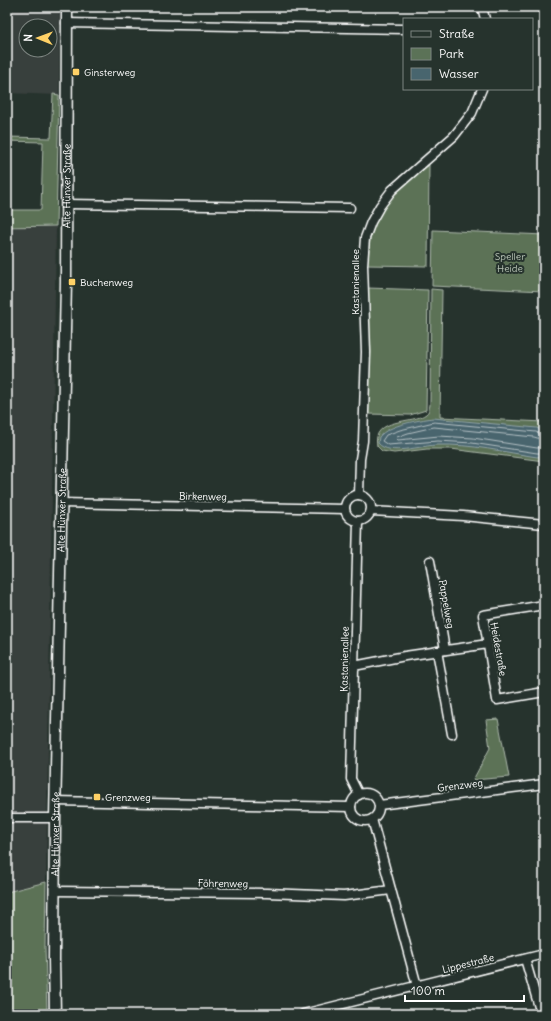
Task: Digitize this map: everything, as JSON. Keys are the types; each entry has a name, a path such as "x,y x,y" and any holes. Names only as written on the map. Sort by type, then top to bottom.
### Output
{"street":[{"name":"Alte Hünxer Straße","path":"55,1014 55,818 66,204 67,7"},
{"path":"482,7 485,18"},
{"path":"66,23 403,29"},
{"name":"Kastanienallee","path":"359,495 360,459 363,441 366,352 363,265 365,238 371,222 380,206 392,190 454,136 472,113 482,90"},
{"path":"66,204 350,208"},
{"path":"359,495 369,500 372,510 365,520 358,522 350,519 345,509 347,501 354,496 359,495"},
{"name":"Birkenweg","path":"61,503 345,509"},
{"path":"372,510 463,516 544,524"},
{"name":"Kastanienallee","path":"358,522 351,779 359,794"},
{"name":"Pappelweg","path":"430,560 452,734"},
{"name":"Heidestraße","path":"544,605 483,615 497,700 544,692"},
{"path":"354,666 488,644"},
{"name":"Grenzweg","path":"379,805 544,784"},
{"path":"359,794 371,794 377,800 379,805 378,813 372,819 358,819 352,811 354,800 359,794"},
{"path":"56,801 352,807"},
{"path":"7,818 55,818"},
{"path":"372,819 417,986"},
{"name":"Föhrenweg","path":"55,891 267,893 344,896 391,890"},
{"name":"Lippestraße","path":"304,1014 323,1012 417,986 544,954"},
{"path":"525,959 541,1014"}],"shaded area":[{"path":"7,7 60,7 59,95 7,93"},
{"path":"25,226 56,226 46,882 7,892 7,227 15,228"}],"green space":[{"path":"53,94 59,95 56,226 7,227 7,210 41,210 43,142 7,141 7,137 51,138"},
{"path":"429,165 428,266 367,265 368,249 373,228 385,206 392,197"},
{"name":"Speller Heide","path":"433,230 544,235 544,291 432,286"},
{"path":"367,288 428,290 426,410 410,415 368,414"},
{"path":"431,289 442,290 440,417 544,422 544,461 451,449 427,449 394,453 382,451 377,446 377,437 380,430 395,423 420,417 426,414 429,410"},
{"path":"498,719 509,777 473,780 490,748 486,720"},
{"path":"46,882 45,947 47,1014 7,1014 7,892"}],"water":[{"path":"433,418 537,428 544,432 544,456 537,457 475,447 450,445 431,445 398,450 383,447 378,443 379,437 389,429 420,420"}],"place":[{"name":"Ginsterweg","path":"76,72"},
{"name":"Buchenweg","path":"72,282"},
{"name":"Grenzweg","path":"97,797"}]}
